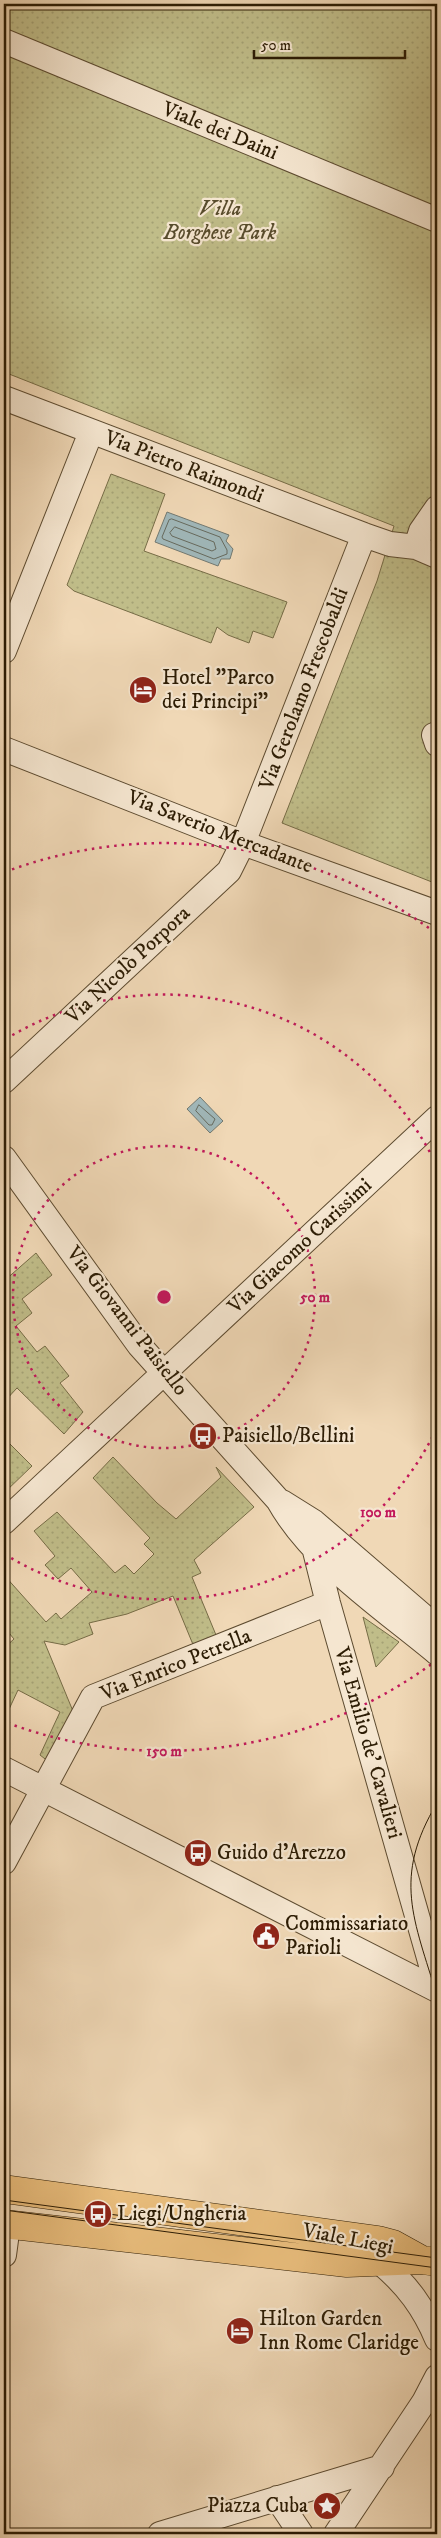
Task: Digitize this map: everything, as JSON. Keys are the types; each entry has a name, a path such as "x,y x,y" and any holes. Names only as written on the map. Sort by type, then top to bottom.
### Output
{"main road":[{"name":"Viale Liegi","path":"4,2189 378,2240 393,2244 429,2261"},
{"name":"Viale Liegi","path":"6,2224 347,2263 429,2261"}],"street":[{"name":"Viale dei Daini","path":"4,41 437,220"},
{"name":"Via Pietro Raimondi","path":"4,398 390,544 427,552"},
{"path":"4,651 91,432"},
{"path":"427,552 420,531 437,508"},
{"name":"Via Gerolamo Frescobaldi","path":"243,843 364,534"},
{"path":"437,734 434,735 437,744"},
{"name":"Via Saverio Mercadante","path":"4,748 243,843 437,913"},
{"name":"Via Nicolò Porpora","path":"4,1081 229,871 243,843"},
{"name":"Via Giacomo Carissimi","path":"4,1522 437,1118"},
{"name":"Via Giovanni Paisiello","path":"4,1158 139,1345 278,1500 294,1526 315,1551 437,1653"},
{"name":"Via Giovanni Paisiello","path":"278,1500 314,1522 437,1628"},
{"name":"Via Emilio de' Cavalieri","path":"315,1551 328,1603 437,1986"},
{"name":"Via Enrico Petrella","path":"4,1862 94,1698 328,1603"},
{"path":"4,1769 437,1990"},
{"path":"4,2256 6,2224"},
{"path":"381,2263 402,2282 417,2300 437,2339"},
{"path":"336,2534 435,2384"},
{"path":"160,2534 382,2467"},
{"path":"277,2498 301,2534"}],"green space":[{"name":"Villa Borghese Park","path":"4,4 437,4 437,884 282,823 377,581 394,526 4,372"},
{"path":"111,474 165,494 144,551 287,602 273,638 253,631 249,643 228,635 217,627 211,643 74,591 67,585"},
{"path":"36,1253 52,1275 22,1299 32,1313 16,1326 37,1352 45,1346 69,1376 60,1383 83,1412 64,1434 17,1388 4,1402 4,1281"},
{"path":"4,1438 32,1466 4,1493"},
{"path":"113,1457 157,1503 176,1519 221,1477 216,1467 254,1507 194,1560 201,1573 192,1577 216,1635 194,1647 173,1596 127,1614 89,1623 93,1634 65,1645 44,1641 75,1716 49,1762 40,1755 60,1712 18,1690 4,1720 4,1648 14,1639 4,1627 4,1575 46,1622 56,1613 61,1619 92,1592 71,1568 58,1579 45,1565 55,1556 34,1531 57,1512 115,1573 125,1565 134,1574 154,1554 144,1544 150,1538 93,1478"},
{"path":"363,1617 399,1642 376,1667"}],"water":[{"path":"167,512 229,535 226,541 233,549 230,559 221,559 218,566 155,542"},
{"path":"200,1097 223,1121 210,1133 187,1109"}],"tram line":[{"path":"437,1803 423,1830 415,1854 411,1877 415,1921 437,1996"},
{"path":"437,1852 435,1886 437,1912"},
{"path":"4,2200 437,2258"},
{"path":"4,2210 437,2268"}],"place":[{"name":"Hotel \"Parco dei Principi\"","path":"143,690"},
{"name":"Paisiello/Bellini","path":"203,1436"},
{"name":"Guido d'Arezzo","path":"198,1853"},
{"name":"Commissariato Parioli","path":"266,1936"},
{"name":"Liegi/Ungheria","path":"98,2214"},
{"name":"Hilton Garden Inn Rome Claridge","path":"240,2331"},
{"name":"Piazza Cuba","path":"327,2506"}]}
